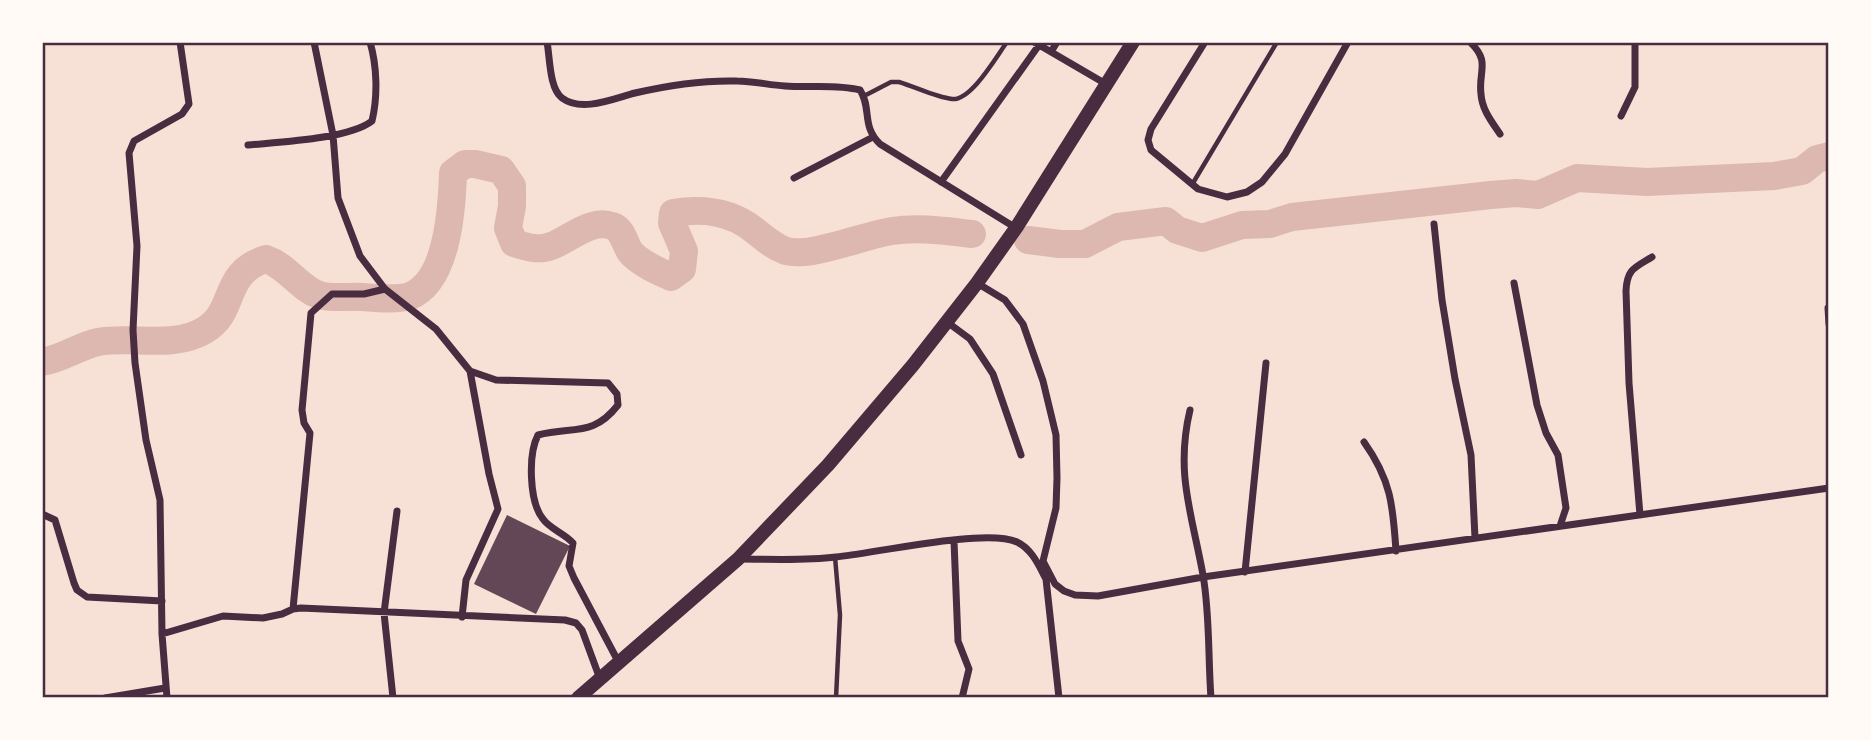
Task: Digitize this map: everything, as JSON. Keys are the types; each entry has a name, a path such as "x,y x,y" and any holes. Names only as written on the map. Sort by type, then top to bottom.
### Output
{"main road":[{"path":"578,698 738,559 828,465 977,283 1016,228 1133,42"}],"street":[{"path":"167,698 162,634 160,500 146,440 135,363 133,330 137,246 129,153 134,141 182,114 189,104 180,42"},
{"path":"314,42 334,135 338,198 360,256 387,290 436,329 470,371 498,509 466,580 462,617"},
{"path":"248,145 334,135 366,126 372,121 375,67 370,42"},
{"path":"547,42 554,85 561,97 576,104 600,102 672,85 697,82 738,81 783,86 849,87 860,90 864,96 867,123 873,137 880,144 1016,228"},
{"path":"1051,52 1058,42"},
{"path":"1205,42 1151,130 1148,140 1151,150 1198,189 1227,197 1247,191 1262,182 1285,154 1348,42"},
{"path":"1470,42 1479,50 1484,63 1480,92 1483,106 1500,134"},
{"path":"1621,116 1635,87 1635,42"},
{"path":"941,182 1037,43 1107,85"},
{"path":"794,178 873,137"},
{"path":"1434,223 1442,300 1471,455 1475,538"},
{"path":"1640,516 1629,383 1626,291 1627,276 1652,257"},
{"path":"977,283 1005,300 1023,324 1043,382 1056,435 1056,508 1043,561"},
{"path":"1514,283 1536,405 1546,433 1558,455 1566,508 1560,526"},
{"path":"293,609 310,433 304,423 302,410 311,313 332,294 364,294 387,290"},
{"path":"1828,308 1829,324"},
{"path":"947,322 970,339 993,374 1021,455"},
{"path":"1245,572 1266,363"},
{"path":"470,371 496,380 608,383 617,394 618,405 610,416 595,427 538,435 532,446 531,468 536,503 543,520 565,534 573,543 569,566 619,663"},
{"path":"1190,411 1185,434 1185,493 1203,577 1211,698"},
{"path":"1364,442 1380,465 1390,493 1396,551"},
{"path":"738,559 835,557 986,538 1014,541 1024,546 1043,561 1055,584 1064,592 1098,597 1203,577 1829,488"},
{"path":"393,698 384,613 397,512"},
{"path":"42,513 55,520 74,583 81,594 88,597 163,601"},
{"path":"954,541 958,642 969,669 962,698"},
{"path":"1024,546 1038,563 1046,579 1059,698"},
{"path":"162,634 223,616 263,618 293,609 565,620 576,623 582,630 600,679"},
{"path":"105,698 165,688"}],"lane":[{"path":"864,96 891,82 900,82 951,99 960,99 971,90 1007,42"},
{"path":"1193,183 1277,42"},
{"path":"835,557 840,615 836,698"}],"building":[{"path":"507,515 570,546 536,614 474,584"}],"waterway":[{"path":"1028,240 1085,244 1118,227 1166,221 1177,230 1202,238 1242,225 1270,224 1292,217 1491,195 1538,195 1577,178 1647,182 1774,176 1802,171 1817,159 1829,156"},
{"path":"42,362 98,342 166,341 193,336 215,322 242,273 266,259 319,295 387,298 410,296 423,288 440,259 449,222 453,173 465,164 501,170 512,186 508,228 514,243 542,248 588,227 604,224 619,231 633,255 646,265 671,277 682,269 684,251 672,223 673,213 705,211 726,215 745,224 777,247 796,252 823,249 902,230 972,234"}]}
